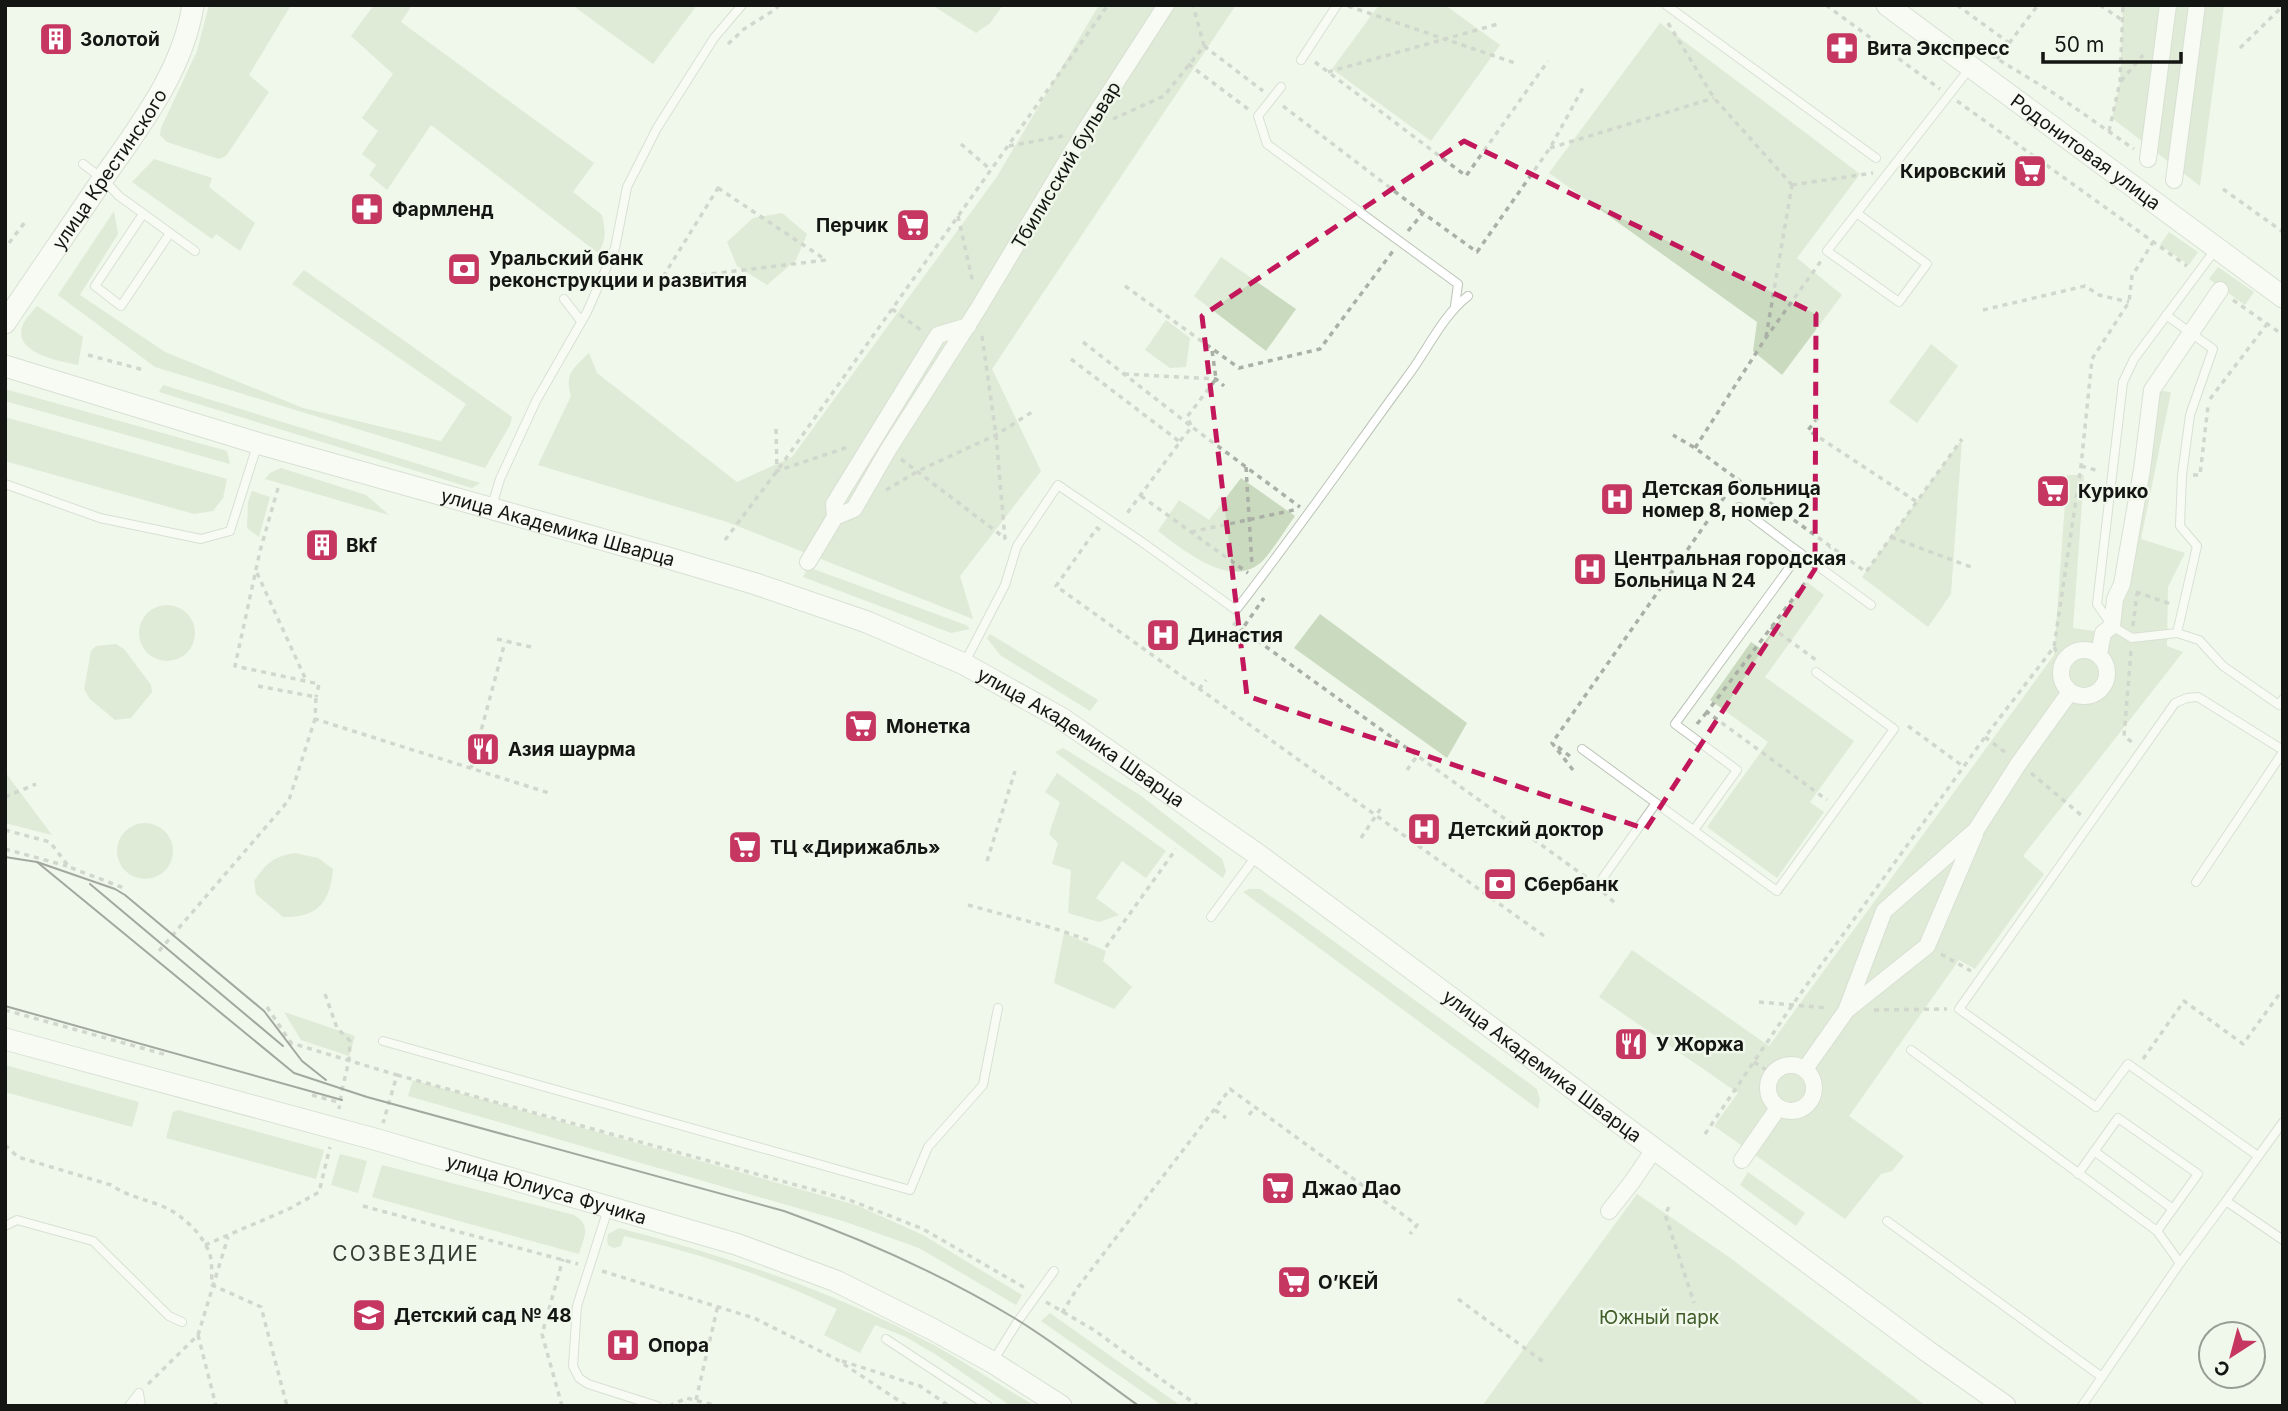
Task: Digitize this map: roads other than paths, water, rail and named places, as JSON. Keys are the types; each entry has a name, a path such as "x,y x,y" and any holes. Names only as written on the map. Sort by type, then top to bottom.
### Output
{"street":[{"name":"улица Крестинского","path":"5,323 165,84 190,26 193,5"},
{"name":"Тбилисский бульвар","path":"835,517 853,509 968,326 1084,132 1166,5"},
{"name":"Родонитовая улица","path":"1887,5 2283,297"},
{"path":"2148,159 2168,5"},
{"path":"2174,180 2197,5"},
{"path":"2099,654 2103,632 2112,626 2115,599 2122,583 2142,470 2152,390 2220,290"},
{"name":"Тбилисский бульвар","path":"808,562 835,517 834,503 938,335 968,326"},
{"name":"улица Академика Шварца","path":"5,366 257,443 756,584 867,622 964,664 1062,718 1257,854 1927,1352 2005,1406"},
{"path":"2085,649 2099,654 2106,666 2104,685 2090,696 2070,692 2061,678 2062,663 2070,654 2085,649"},
{"path":"1846,1011 1927,946 1976,831 2019,763 2070,692"},
{"path":"1805,1069 1846,1011 1884,911 1976,831"},
{"name":"улица Юлиуса Фучика","path":"5,1039 378,1140 736,1244 835,1281 932,1329 992,1362 1061,1406"},
{"path":"1787,1065 1805,1069 1815,1084 1811,1102 1795,1112 1777,1108 1768,1092 1772,1074 1787,1065"},
{"path":"1742,1160 1777,1108"},
{"path":"1609,1211 1655,1148"}],"lane":[{"path":"491,509 500,479 536,401 581,321 615,248 627,187 657,128 713,38 742,5"},
{"path":"1303,57 1337,5"},
{"path":"1666,5 1876,158"},
{"path":"1858,214 1927,264 1899,302 1827,251 1970,67"},
{"path":"1281,87 1258,116 1267,144 1458,284 1455,306"},
{"path":"83,164 119,196 195,251"},
{"path":"143,214 95,286 121,306 170,233"},
{"path":"2217,248 2134,359 2123,382 2097,604 2112,626 2132,638 2177,633 2199,640 2223,666 2279,705 2283,699"},
{"path":"964,664 1005,585 1017,546 1058,485 1236,610 1310,514 1455,306 1468,296"},
{"path":"564,299 581,321"},
{"path":"2166,315 2213,349 2190,415 2182,475 2180,526 2197,546 2177,633"},
{"path":"5,484 100,518 201,539 230,531 257,443"},
{"path":"1739,507 1871,605"},
{"path":"1694,830 1737,770 1675,724 1800,553"},
{"path":"1582,749 1777,891 1894,729 1816,672"},
{"path":"2196,882 2283,751 2198,696 2175,703 1959,1009 2096,1107 2128,1064 2258,1156"},
{"path":"1602,879 1656,803"},
{"path":"1212,917 1257,854"},
{"path":"383,1041 911,1190 929,1147 983,1085 998,1008"},
{"path":"1911,1050 2157,1231 2180,1263"},
{"path":"2078,1174 2118,1118 2199,1174 2157,1231"},
{"path":"2082,1406 2180,1263 2283,1122"},
{"path":"2094,1151 2173,1209"},
{"path":"2226,1201 2283,1240"},
{"path":"609,1207 577,1306 573,1366 579,1378 588,1384 657,1406"},
{"path":"5,1226 17,1220 93,1241 169,1316 182,1322"},
{"path":"1887,1221 2102,1377"},
{"path":"992,1362 1054,1271"},
{"path":"886,1339 988,1406"},
{"path":"129,1406 139,1393 141,1406"}],"tram line":[{"path":"5,857 37,862 115,889 125,895 264,1011 302,1061 326,1080"},
{"path":"37,862 294,1073 367,1097 784,1211 844,1234 932,1273 1016,1319 1139,1406"},
{"path":"90,884 283,1046"},
{"path":"5,1006 342,1100"}],"place":[{"name":"Золотой","path":"56,39"},
{"name":"Вита Экспресс","path":"1842,48"},
{"name":"Кировский","path":"2030,171"},
{"name":"Фармленд","path":"367,209"},
{"name":"Перчик","path":"913,225"},
{"name":"Уральский банк реконструкции и развития","path":"464,269"},
{"name":"Курико","path":"2053,491"},
{"name":"Детская больница номер 8, номер 2","path":"1617,499"},
{"name":"Bkf","path":"322,545"},
{"name":"Центральная городская Больница N 24","path":"1590,569"},
{"name":"Династия","path":"1163,635"},
{"name":"Монетка","path":"861,726"},
{"name":"Азия шаурма","path":"483,749"},
{"name":"Детский доктор","path":"1424,829"},
{"name":"ТЦ «Дирижабль»","path":"745,847"},
{"name":"Сбербанк","path":"1500,884"},
{"name":"У Жоржа","path":"1631,1044"},
{"name":"Джао Дао","path":"1278,1188"},
{"name":"О’КЕЙ","path":"1294,1282"},
{"name":"Детский сад № 48","path":"369,1315"},
{"name":"Опора","path":"623,1345"}],"district":[{"name":"СОЗВЕЗДИЕ","path":"406,1254"}],"park label":[{"name":"Южный парк","path":"1659,1317"}]}
